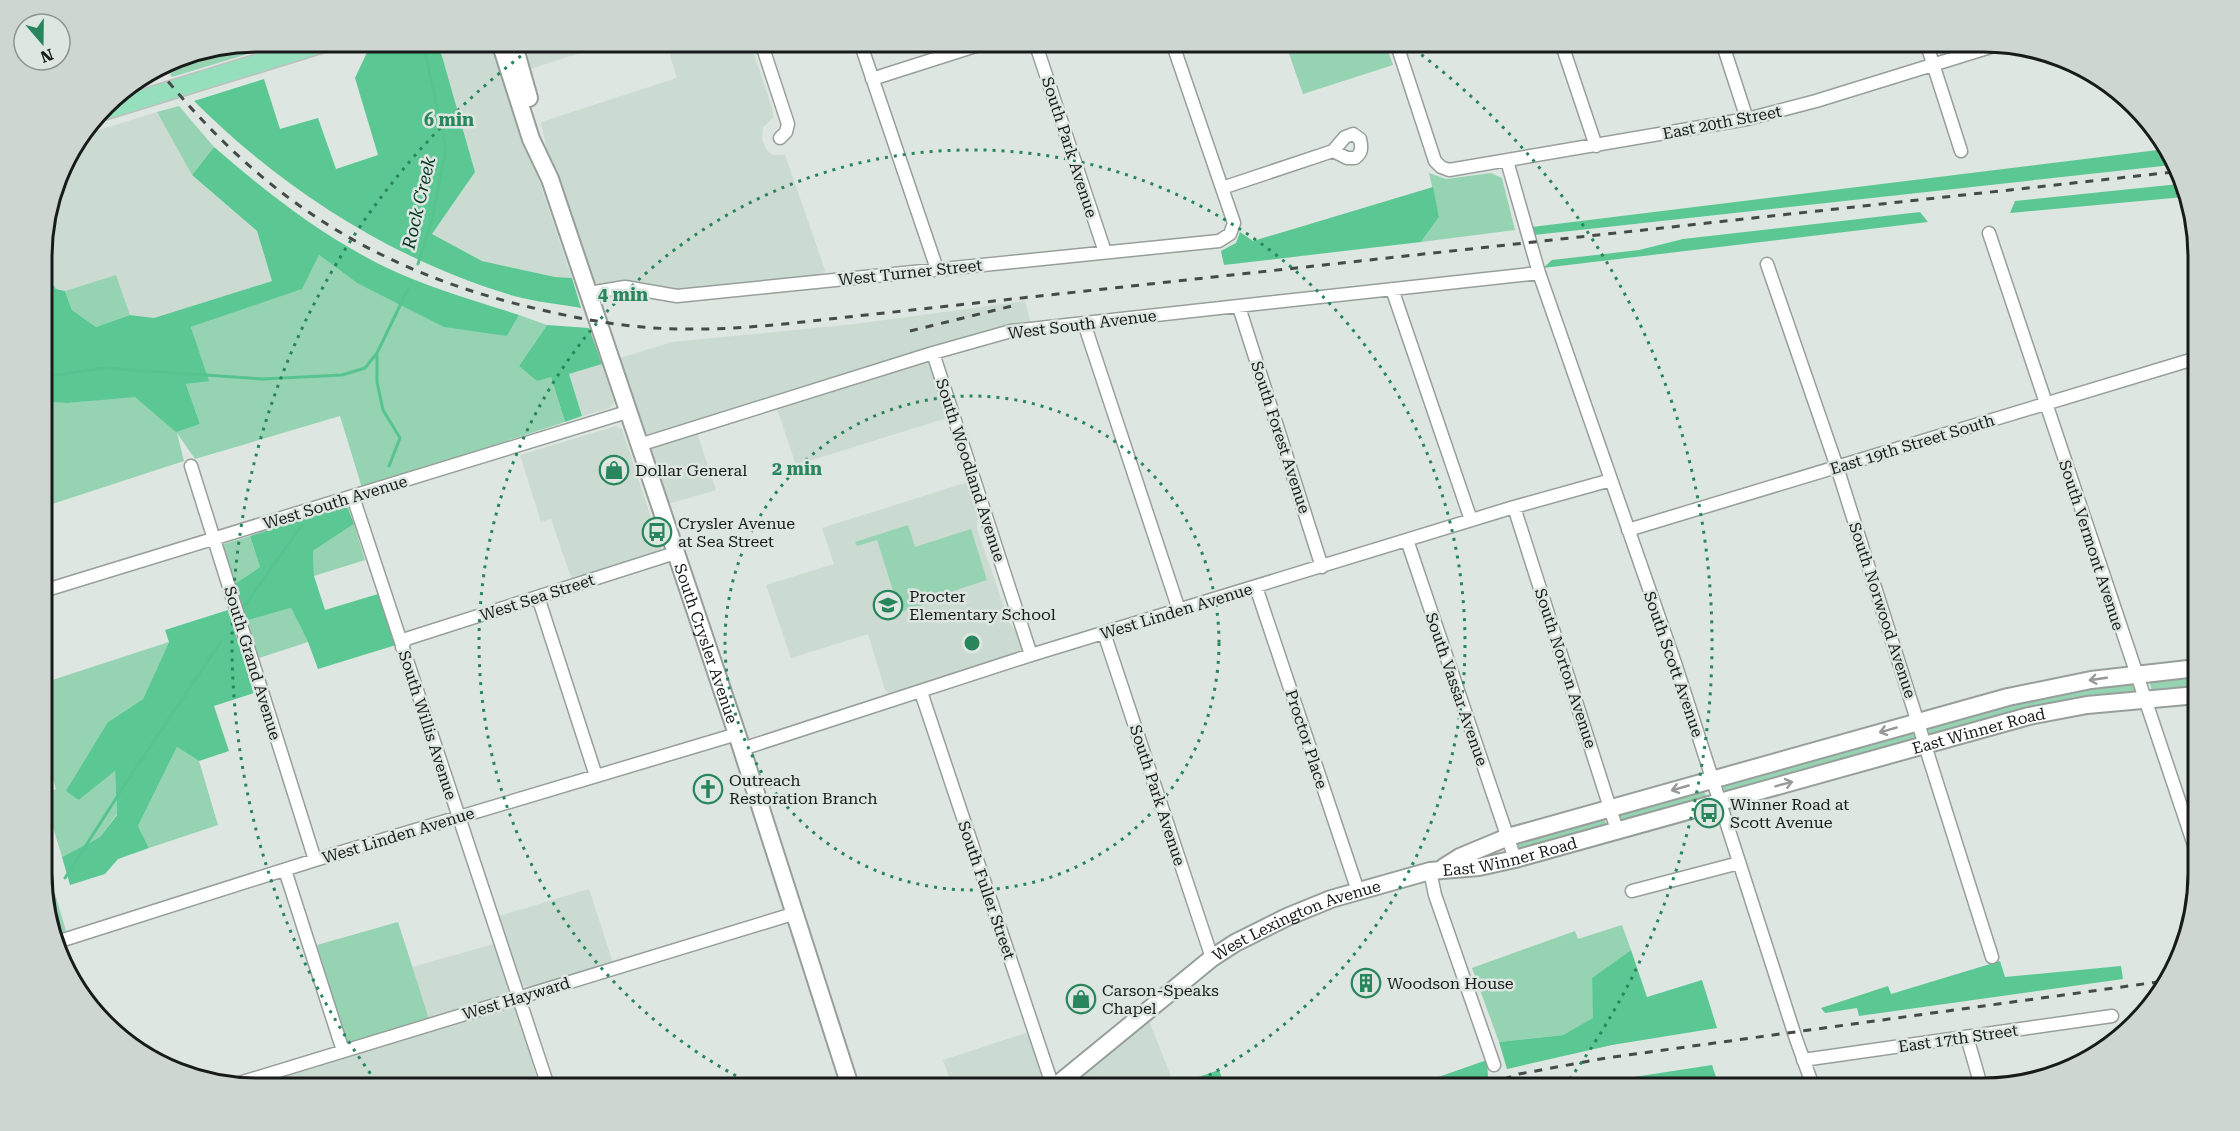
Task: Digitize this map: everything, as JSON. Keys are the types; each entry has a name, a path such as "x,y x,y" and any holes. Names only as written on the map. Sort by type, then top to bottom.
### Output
{"main road":[{"path":"119,106 291,53"}],"street":[{"path":"1176,52 1222,188 1333,151"},
{"name":"East 20th Street","path":"1399,52 1435,161 1441,167 1449,170 1747,119 1816,101 1973,52"},
{"path":"1564,52 1596,146"},
{"path":"1725,52 1747,119"},
{"path":"1929,52 1961,151"},
{"name":"South Crysler Avenue","path":"503,53 531,139 545,166 589,293 627,412 740,741 848,1078"},
{"name":"South Crysler Avenue","path":"516,53 540,135 545,166"},
{"path":"765,53 788,124 786,132 780,138"},
{"path":"863,53 937,269"},
{"path":"872,79 955,53"},
{"name":"South Park Avenue","path":"1038,53 1104,252"},
{"name":"South Scott Avenue","path":"1507,161 1539,273 1676,666 1810,1078"},
{"name":"West Turner Street","path":"589,293 625,287 677,296 1219,241 1230,234 1234,223 1222,188"},
{"name":"South Vermont Avenue","path":"1989,232 2188,827"},
{"name":"South Norwood Avenue","path":"1767,264 1919,722 1923,745 1992,957"},
{"name":"West South Avenue","path":"639,445 933,353 1011,331 1539,273"},
{"path":"1392,289 1471,520"},
{"name":"South Forest Avenue","path":"1239,307 1322,567"},
{"path":"1084,323 1179,610"},
{"name":"South Woodland Avenue","path":"933,353 1031,655"},
{"name":"East 19th Street South","path":"1628,530 2188,361"},
{"name":"West South Avenue","path":"52,588 627,412"},
{"name":"South Grand Avenue","path":"191,466 315,860"},
{"name":"West Linden Avenue","path":"64,940 315,860 596,776 740,741 921,692 1031,655 1514,507 1611,480"},
{"name":"South Willis Avenue","path":"353,497 546,1078"},
{"name":"South Norton Avenue","path":"1514,507 1617,830"},
{"name":"South Vassar Avenue","path":"1407,540 1515,860"},
{"name":"West Sea Street","path":"402,646 406,639 675,553"},
{"name":"Proctor Place","path":"1256,587 1358,891"},
{"path":"538,597 596,776"},
{"name":"South Park Avenue","path":"1104,633 1212,958"},
{"name":"East Winner Road","path":"1436,870 1460,857 1508,837 2041,689 2135,674 2188,669"},
{"name":"South Fuller Street","path":"921,692 1049,1078"},
{"name":"East Winner Road","path":"1436,870 1479,867 1515,860 2046,712 2087,705 2188,696"},
{"path":"1632,891 1739,863"},
{"path":"285,870 343,1052"},
{"path":"1436,870 1435,895 1494,1065"},
{"name":"West Lexington Avenue","path":"1064,1078 1212,958 1235,943 1330,899 1436,870"},
{"name":"West Hayward","path":"256,1078 796,913"},
{"name":"East 17th Street","path":"1803,1060 2112,1016"},
{"path":"1967,1037 1979,1078"}],"shaded area":[{"path":"441,53 494,53 521,141 535,169 572,278 555,277 482,261 432,234 475,172"},
{"path":"521,53 580,53 527,70"},
{"path":"669,53 754,53 773,111 773,118 763,127 762,139 766,149 772,155 785,155 825,270 822,275 735,286 669,290 635,285 597,284 592,280 547,151 541,122 677,78"},
{"path":"157,112 192,175 257,232 272,281 154,318 130,315 116,275 65,291 56,289 53,285 53,244 59,205 80,155 97,131"},
{"path":"1025,301 1031,324 983,332 647,434 640,429 617,359 672,342 855,324"},
{"path":"924,363 929,364 947,418 796,465 777,409"},
{"path":"602,364 614,402 610,408 582,416 569,374"},
{"path":"616,426 622,429 662,551 572,580 551,519 541,522 520,455"},
{"path":"697,433 716,490 668,504 651,451 653,446"},
{"name":"Procter Elementary School","path":"968,482 978,516 977,529 1010,624 1016,630 1023,650 1020,654 889,693 885,690 868,634 791,658 766,585 834,564 822,528"},
{"path":"589,889 613,963 531,987 524,986 519,982 499,916"},
{"path":"494,944 509,989 508,994 429,1019 412,967"},
{"path":"514,1007 518,1013 537,1078 280,1078"},
{"path":"1148,1018 1172,1078 1076,1078"},
{"path":"1029,1032 1043,1078 949,1078 943,1060"}],"green space":[{"path":"1289,52 1389,52 1393,65 1303,94"},
{"path":"251,53 172,77 169,73 192,63 218,56"},
{"path":"367,53 441,53 475,172 432,234 482,261 555,277 572,278 581,308 514,296 469,281 383,242 302,192 228,133 194,101 264,79 280,129 318,118 336,169 378,155 355,78"},
{"path":"179,106 214,147 192,175 157,112"},
{"path":"214,147 294,211 358,253 415,280 519,315 507,336 444,327 357,283 319,255 302,289 191,327 209,381 186,384 200,424 176,432 135,397 53,402 53,285 56,289 65,291 72,310 96,327 130,315 154,318 272,281 257,231 192,175"},
{"path":"2156,150 2165,166 1534,235 1532,227"},
{"path":"1429,173 1446,179 1491,173 1502,178 1515,230 1421,242 1439,217"},
{"path":"2174,185 2179,197 2010,213 2015,201"},
{"path":"1433,187 1439,217 1421,242 1224,265 1221,251 1236,243 1240,232 1253,241"},
{"path":"1920,212 1928,222 1543,268 1552,260 1639,250 1683,239"},
{"path":"319,255 357,283 507,336 519,315 547,325 519,366 551,377 565,422 362,488 340,416 195,459 177,433 184,461 53,504 53,402 136,396 176,431 200,424 186,384 208,380 191,327 301,289"},
{"path":"116,275 130,315 96,327 72,310 65,291"},
{"path":"547,325 589,328 602,364 569,374 582,416 565,422 551,377 537,381 519,366"},
{"path":"342,507 348,508 354,524 313,551 314,576 325,610 378,594 396,645 318,669 291,608 245,621 233,585 260,567 250,536"},
{"path":"354,524 365,560 314,576 313,551"},
{"path":"908,525 915,547 971,529 987,580 932,598 932,602 897,613 892,598 895,597 877,540 857,546 855,542"},
{"path":"250,536 260,567 233,585 222,550 224,544"},
{"path":"291,608 308,642 259,658 245,621"},
{"path":"228,610 254,693 214,706 229,751 199,761 177,747 138,826 149,848 118,859 105,874 70,885 62,857 100,837 117,815 115,771 79,800 66,791 108,722 143,699 169,642 165,630"},
{"path":"169,642 143,699 108,722 79,800 115,771 117,814 100,837 62,857 52,824 52,791 56,789 52,776 52,680"},
{"path":"2188,675 2188,690 2152,691 2151,680"},
{"path":"2133,683 2137,691 2136,695 1929,736 1930,726 2059,691"},
{"path":"1912,731 1914,741 1722,793 1719,789 1721,785"},
{"path":"177,747 199,761 218,825 149,848 138,826"},
{"path":"1703,790 1707,797 1621,822 1619,814"},
{"path":"1603,817 1607,825 1520,851 1517,842"},
{"path":"53,890 66,931 61,933 54,900"},
{"path":"398,922 429,1019 349,1043 317,945"},
{"path":"1622,925 1631,950 1592,978 1594,1018 1563,1035 1499,1042 1472,968 1575,931 1578,939"},
{"path":"1631,950 1647,997 1702,980 1717,1028 1612,1045 1507,1069 1499,1042 1563,1035 1593,1018 1592,978"},
{"path":"2000,961 2005,977 2121,966 2123,979 1859,1016 1857,1008 1825,1013 1821,1008 1888,986 1891,994"},
{"path":"1487,1060 1488,1077 1435,1078"},
{"path":"1712,1065 1716,1078 1627,1078"},
{"path":"1219,1070 1222,1078 1196,1078"}],"waterway":[{"name":"Rock Creek","path":"418,264 432,220 446,149 425,53"},
{"path":"53,376 104,368 263,379 342,375 365,368 377,353 408,289"},
{"path":"377,355 377,382 383,410 400,438 389,466"},
{"path":"241,611 302,525"},
{"path":"65,878 222,640"}],"railway":[{"path":"164,76 239,157 282,193 328,225 376,252 428,275 483,294 542,310 613,324 667,329 707,329 793,323 2168,173"},
{"path":"910,331 1012,306"},
{"path":"1507,1078 1606,1058 2156,982"}],"place":[{"name":"Dollar General","path":"614,470"},
{"name":"Crysler Avenue at Sea Street","path":"657,532"},
{"name":"Procter Elementary School","path":"888,605"},
{"name":"Outreach Restoration Branch","path":"708,789"},
{"name":"Winner Road at Scott Avenue","path":"1709,813"},
{"name":"Woodson House","path":"1366,983"},
{"name":"Carson-Speaks Chapel","path":"1081,999"}]}
